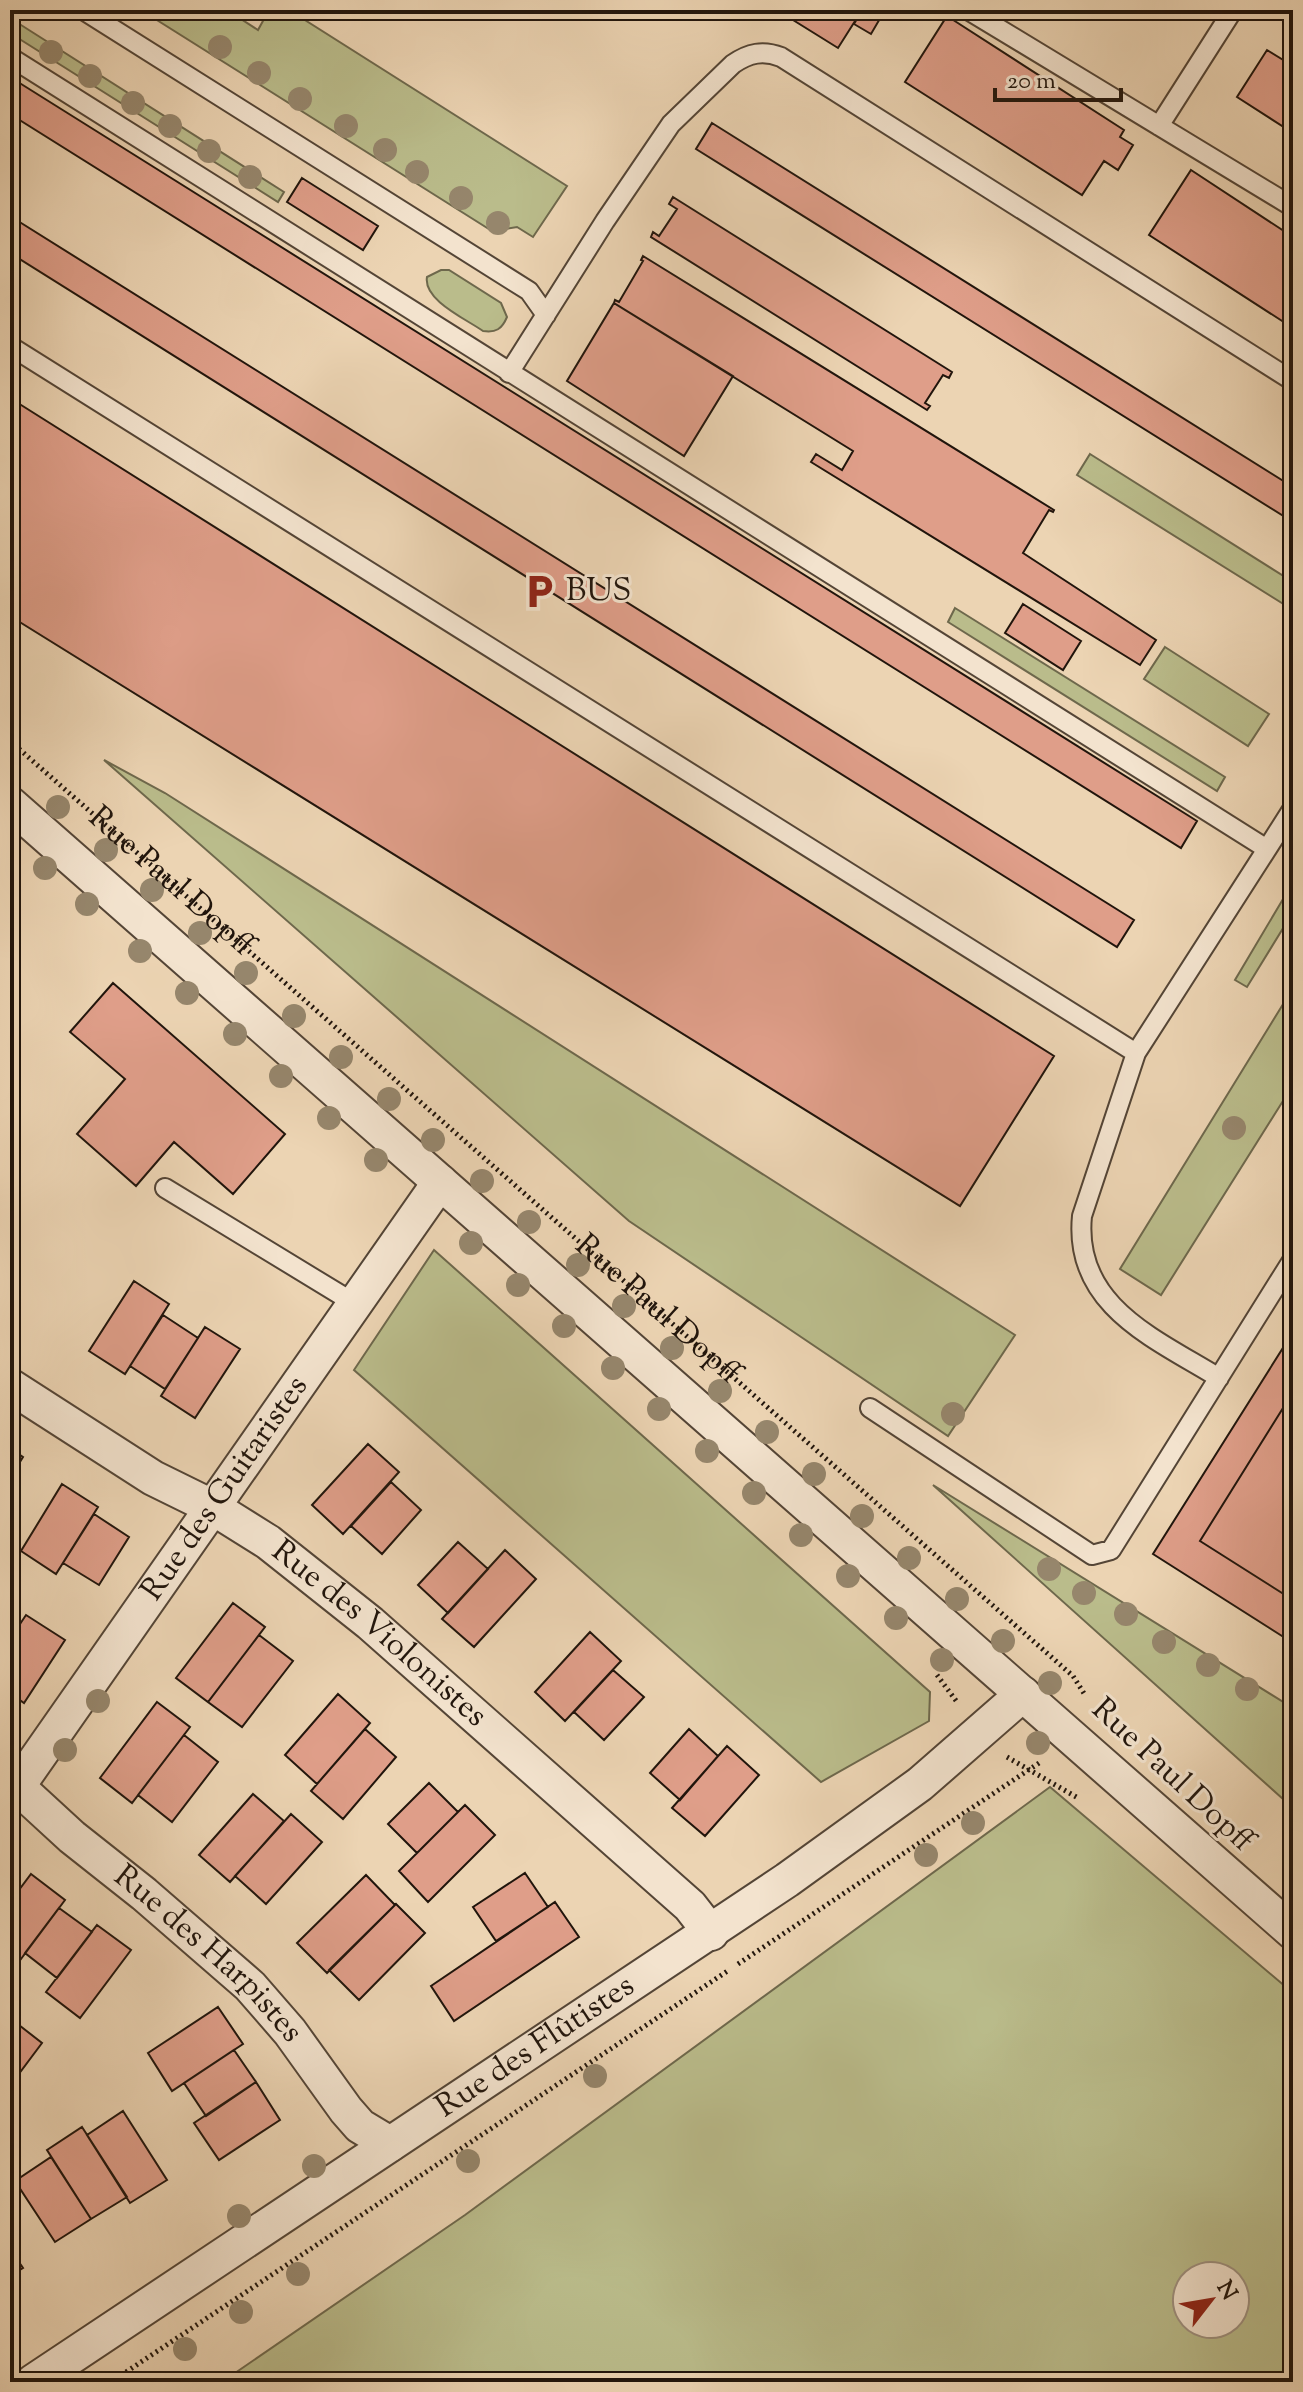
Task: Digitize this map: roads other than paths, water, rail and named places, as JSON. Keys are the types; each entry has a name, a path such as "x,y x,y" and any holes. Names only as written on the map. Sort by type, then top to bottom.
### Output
{"street":[{"name":"Rue Paul Dopff","path":"10,804 1293,1932"},
{"name":"Rue des Guitaristes","path":"13,1788 440,1182"},
{"name":"Rue des Violonistes","path":"10,1386 153,1478 212,1507 268,1542 370,1623 690,1906 711,1933"},
{"name":"Rue des Flûtistes","path":"33,2382 711,1933 920,1784 1023,1694"},
{"name":"Rue des Harpistes","path":"13,1788 144,1894 250,1986 290,2032 360,2126 390,2144"}],"lane":[{"path":"83,10 529,291 546,315"},
{"path":"968,10 1293,207"},
{"path":"1159,126 1233,10"},
{"path":"509,373 671,124 733,64 744,57 770,53 795,65 1293,381"},
{"path":"10,57 1267,849"},
{"path":"10,346 1136,1053"},
{"path":"1219,1378 1126,1321 1107,1301 1086,1257 1082,1216 1136,1053 1293,808"},
{"path":"165,1188 354,1303"},
{"path":"870,1408 1092,1555 1111,1550 1293,1259"}],"place":[{"name":"BUS","path":"540,592"}]}
